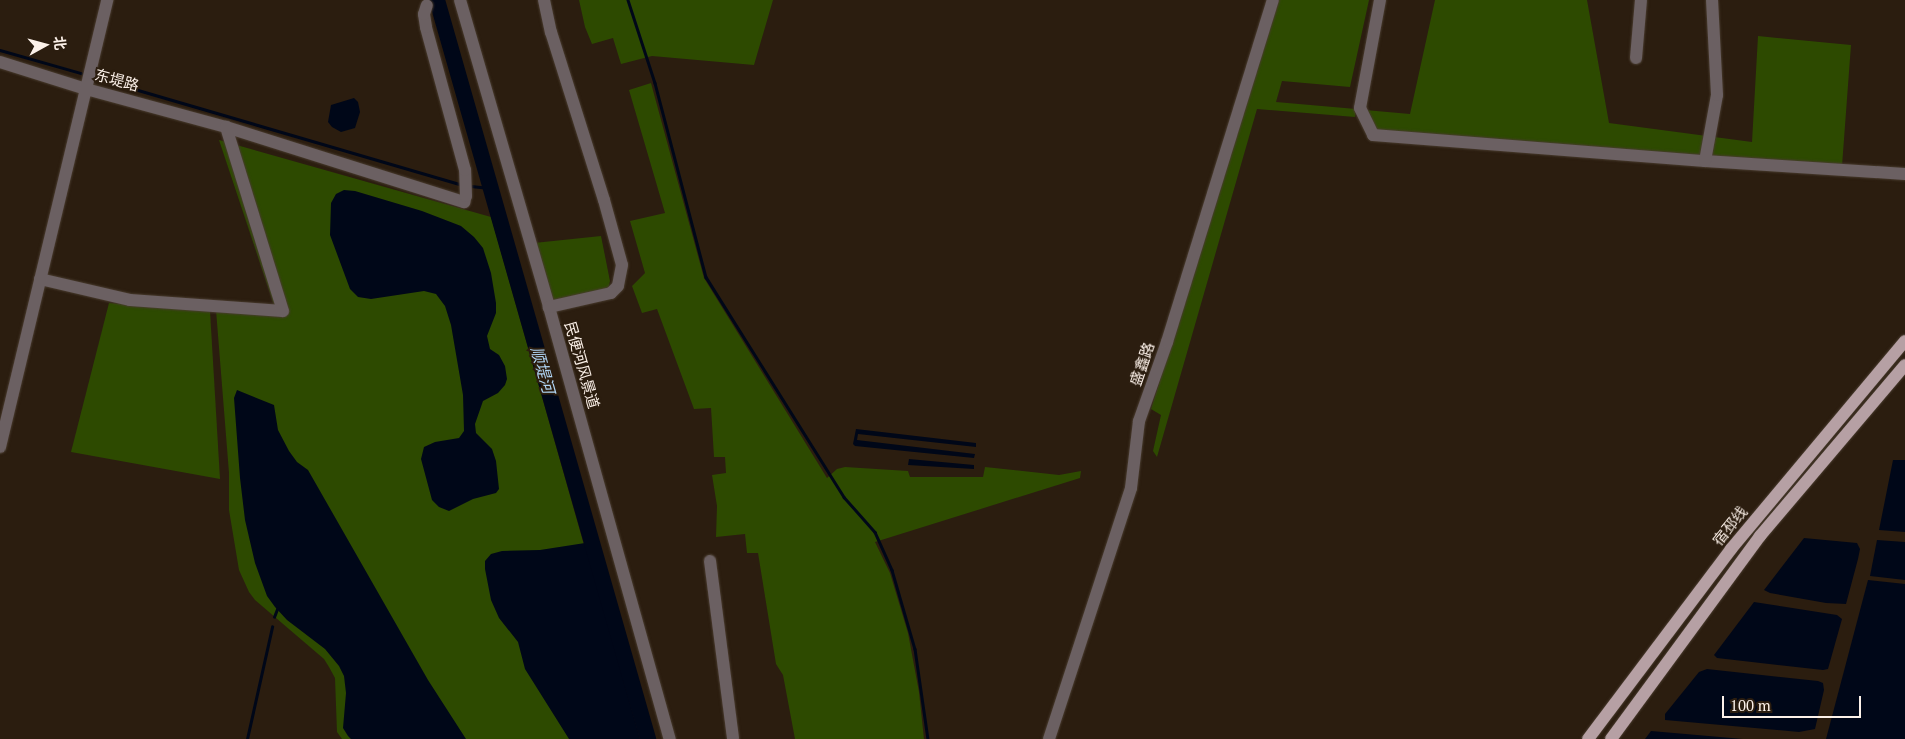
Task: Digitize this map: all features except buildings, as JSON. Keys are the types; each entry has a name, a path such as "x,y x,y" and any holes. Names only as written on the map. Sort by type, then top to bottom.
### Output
{"main road":[{"name":"宿邳线","path":"1588,739 1731,549 1905,341"},
{"name":"宿邳线","path":"1612,739 1760,536 1905,365"}],"street":[{"path":"0,447 107,0"},
{"name":"民便河风景道","path":"460,0 549,307 670,739"},
{"path":"544,0 551,32 604,200 622,265 618,286 612,293 549,307"},
{"name":"盛鑫路","path":"1049,739 1132,488 1139,421 1167,342 1273,0"},
{"path":"1380,0 1360,108 1373,135 1705,161 1905,174"},
{"path":"1636,58 1641,0"},
{"path":"1705,161 1717,95 1712,0"},
{"name":"东堤路","path":"0,62 86,89 226,127 464,202 465,170 426,27 424,14 427,5"},
{"path":"40,279 130,300 283,311 226,127"},
{"path":"710,561 734,739"}],"green space":[{"path":"579,0 773,0 754,65 652,56 621,64 613,38 592,44 585,27"},
{"path":"1279,0 1369,0 1350,87 1282,81 1276,102 1356,109 1355,117 1257,109 1157,457 1153,451 1161,415 1151,409"},
{"path":"1435,0 1587,0 1609,123 1752,142 1758,36 1851,45 1842,166 1377,131 1365,110 1410,114"},
{"path":"651,83 704,278 827,478 837,469 845,467 908,471 910,477 983,477 985,467 1059,475 1081,471 1080,478 875,542 890,573 908,633 919,692 924,739 795,739 783,675 776,664 758,553 747,553 745,534 716,537 717,506 712,475 726,473 725,457 714,457 711,408 694,409 657,309 642,313 632,286 645,273 630,221 665,213 629,90"},
{"path":"219,140 491,217 639,739 342,739 337,732 335,678 329,667 324,659 255,600 249,592 239,570 229,510 229,473 216,310 277,314"},
{"path":"601,236 610,281 608,290 551,303 534,243"},
{"path":"109,303 210,311 220,479 71,452"}],"water":[{"path":"354,98 358,102 360,112 355,128 341,132 332,127 328,122 331,105"},
{"path":"344,190 355,191 422,211 461,226 483,248 491,273 496,303 496,313 487,336 490,349 499,355 505,366 507,379 505,385 498,393 483,401 475,424 476,433 492,449 496,461 499,489 496,493 473,499 449,511 439,507 432,500 421,459 424,447 435,442 459,438 464,431 463,395 451,325 445,306 436,294 424,291 371,299 358,297 350,289 330,235 331,203 336,194"},
{"path":"237,390 274,405 278,430 289,451 297,462 308,470 428,680 466,739 351,739 348,736 343,728 346,693 344,676 339,666 325,649 287,620 275,607 267,596 255,563 245,520 240,478 234,398"},
{"path":"856,429 976,443 976,447 858,434 857,440 975,454 974,458 855,446 853,444"},
{"path":"909,459 974,465 974,469 908,465"},
{"path":"1893,460 1905,460 1905,532 1879,530"},
{"path":"1804,538 1857,543 1860,549 1846,604 1826,603 1770,593 1764,590"},
{"path":"1877,540 1905,542 1905,580 1870,576"},
{"path":"585,543 640,739 569,739 525,669 518,642 499,618 491,600 485,561 491,554 502,551 540,550"},
{"path":"1868,580 1905,584 1905,739 1826,739"},
{"path":"1754,602 1837,615 1842,619 1828,669 1717,658 1714,655"},
{"path":"1707,669 1823,683 1824,690 1815,729 1799,732 1665,720 1665,714 1699,672"},
{"path":"1651,731 1743,739 1645,739"}],"waterway":[{"name":"顺堤河","path":"437,0 648,739"},
{"path":"628,0 655,83 706,277 844,497 875,532 892,570 915,649 928,739"},
{"path":"0,50 81,73"},
{"path":"97,78 460,184"},
{"path":"471,186 489,188"},
{"path":"274,617 277,609"},
{"path":"247,739 272,627"}]}
